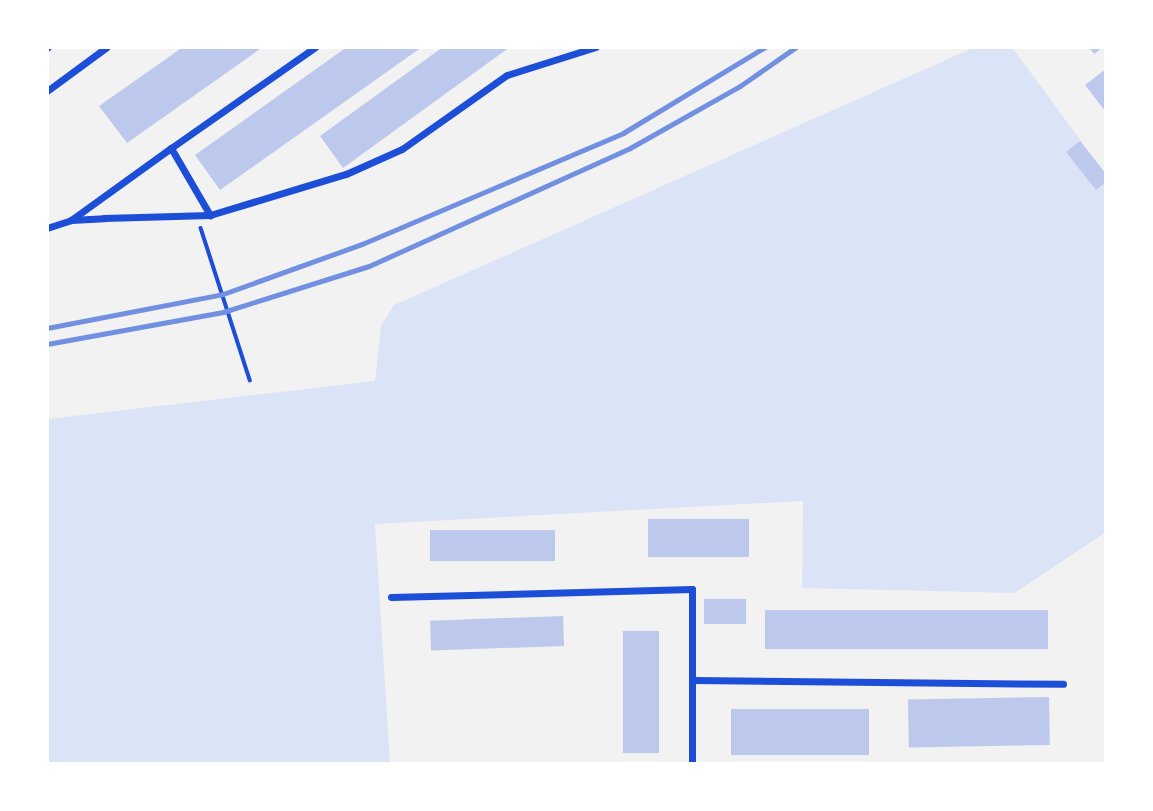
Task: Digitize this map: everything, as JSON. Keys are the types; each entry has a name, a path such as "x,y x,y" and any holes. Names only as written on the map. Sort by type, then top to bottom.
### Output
{"street":[{"path":"47,91 107,47"},
{"path":"71,220 315,47"},
{"path":"47,228 71,220 210,215 283,194 375,162 428,132 507,75 546,60 591,48"},
{"path":"171,148 210,215"},
{"path":"391,597 692,589 692,764"},
{"path":"693,680 1063,684"}],"path":[{"path":"197,216 250,380"}],"shaded area":[{"path":"975,47 1012,47 1106,175 1106,532 1015,593 802,588 803,501 375,524 390,764 47,764 47,419 375,381 381,326 394,305"}],"building":[{"path":"183,47 263,47 127,143 99,106"},
{"path":"347,47 422,47 220,190 195,155"},
{"path":"443,47 510,47 343,168 320,136"},
{"path":"1089,47 1103,47 1094,54"},
{"path":"1106,69 1106,112 1085,85"},
{"path":"1080,141 1106,174 1106,182 1096,190 1066,152"},
{"path":"648,519 749,519 749,557 648,557"},
{"path":"430,530 555,530 555,561 430,561"},
{"path":"704,599 746,599 746,624 704,624"},
{"path":"765,610 1048,610 1048,649 765,649"},
{"path":"563,616 564,646 431,651 430,621"},
{"path":"623,631 659,631 659,753 623,753"},
{"path":"1049,697 1050,745 909,747 908,699"},
{"path":"731,709 869,709 869,755 731,755"}],"railway":[{"path":"47,328 223,294 362,244 623,133 765,47"},
{"path":"47,344 223,312 369,266 630,148 740,86 796,47"}]}
